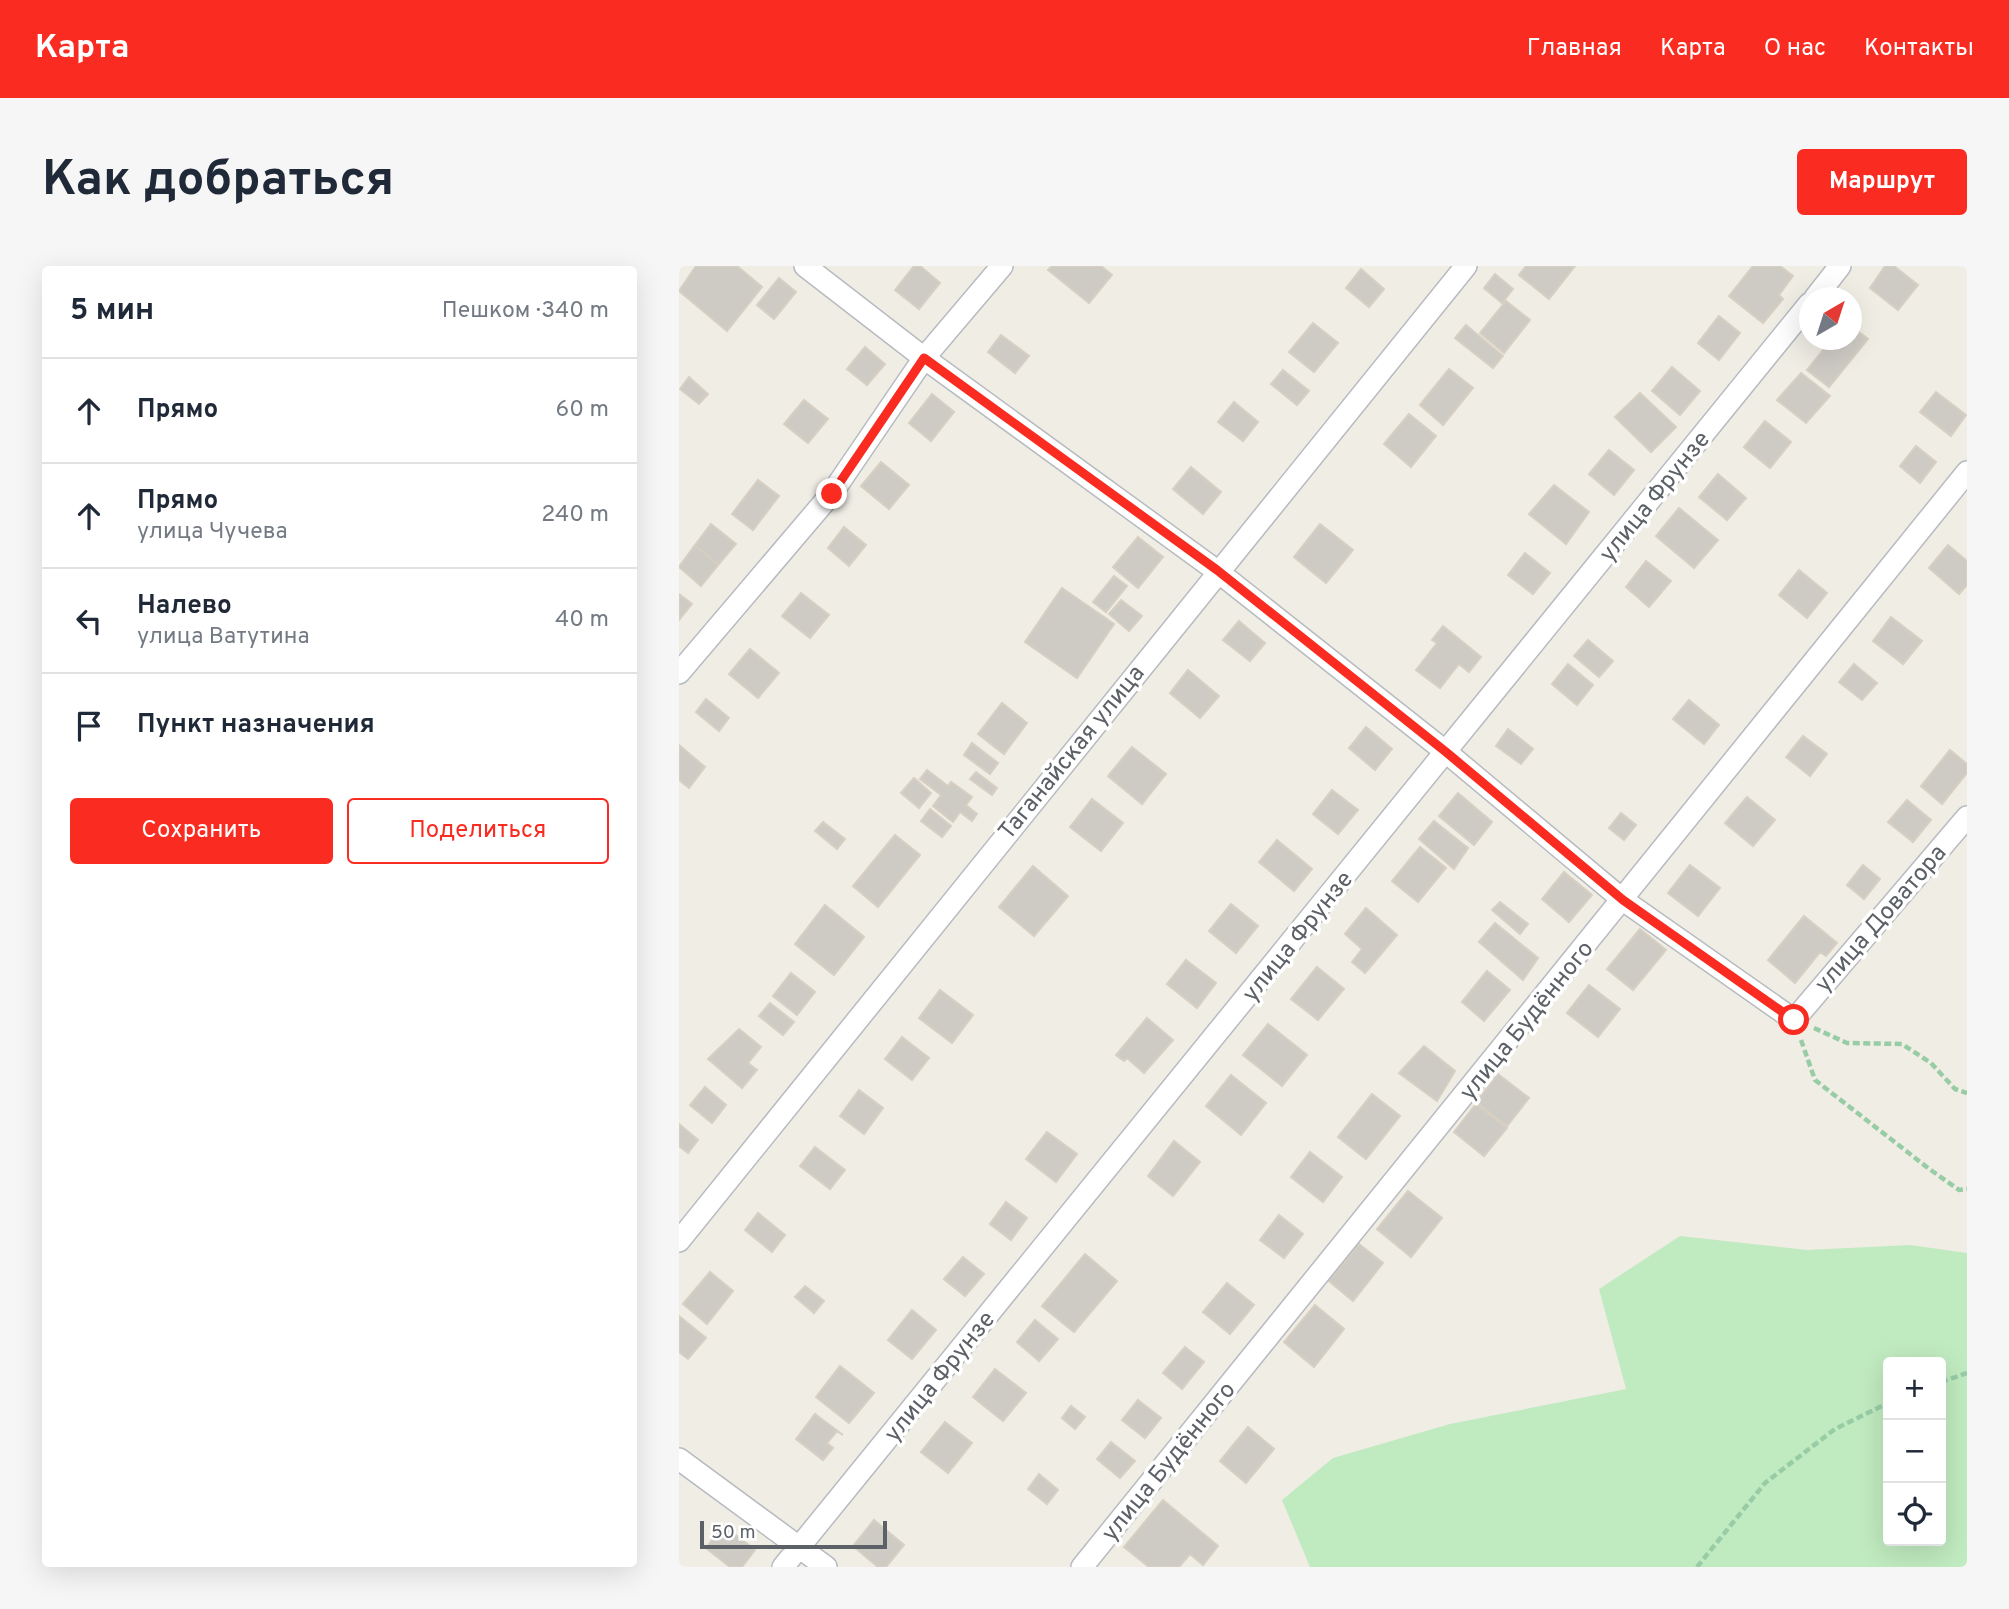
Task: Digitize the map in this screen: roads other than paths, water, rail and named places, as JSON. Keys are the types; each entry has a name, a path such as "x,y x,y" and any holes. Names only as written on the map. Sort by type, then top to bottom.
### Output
{"street":[{"path":"805,266 924,358 1217,570 1446,752 1623,900"},
{"path":"679,673 832,494 924,358 1002,266"},
{"name":"Таганайская улица","path":"679,1241 1217,570 1466,266"},
{"path":"1824,287 1840,266"},
{"name":"улица Фрунзе","path":"783,1567 1799,316"},
{"name":"улица Будённого","path":"1082,1567 1967,472"},
{"name":"улица Доватора","path":"1623,900 1794,1020 1967,817"},
{"path":"679,1459 826,1567"}]}
